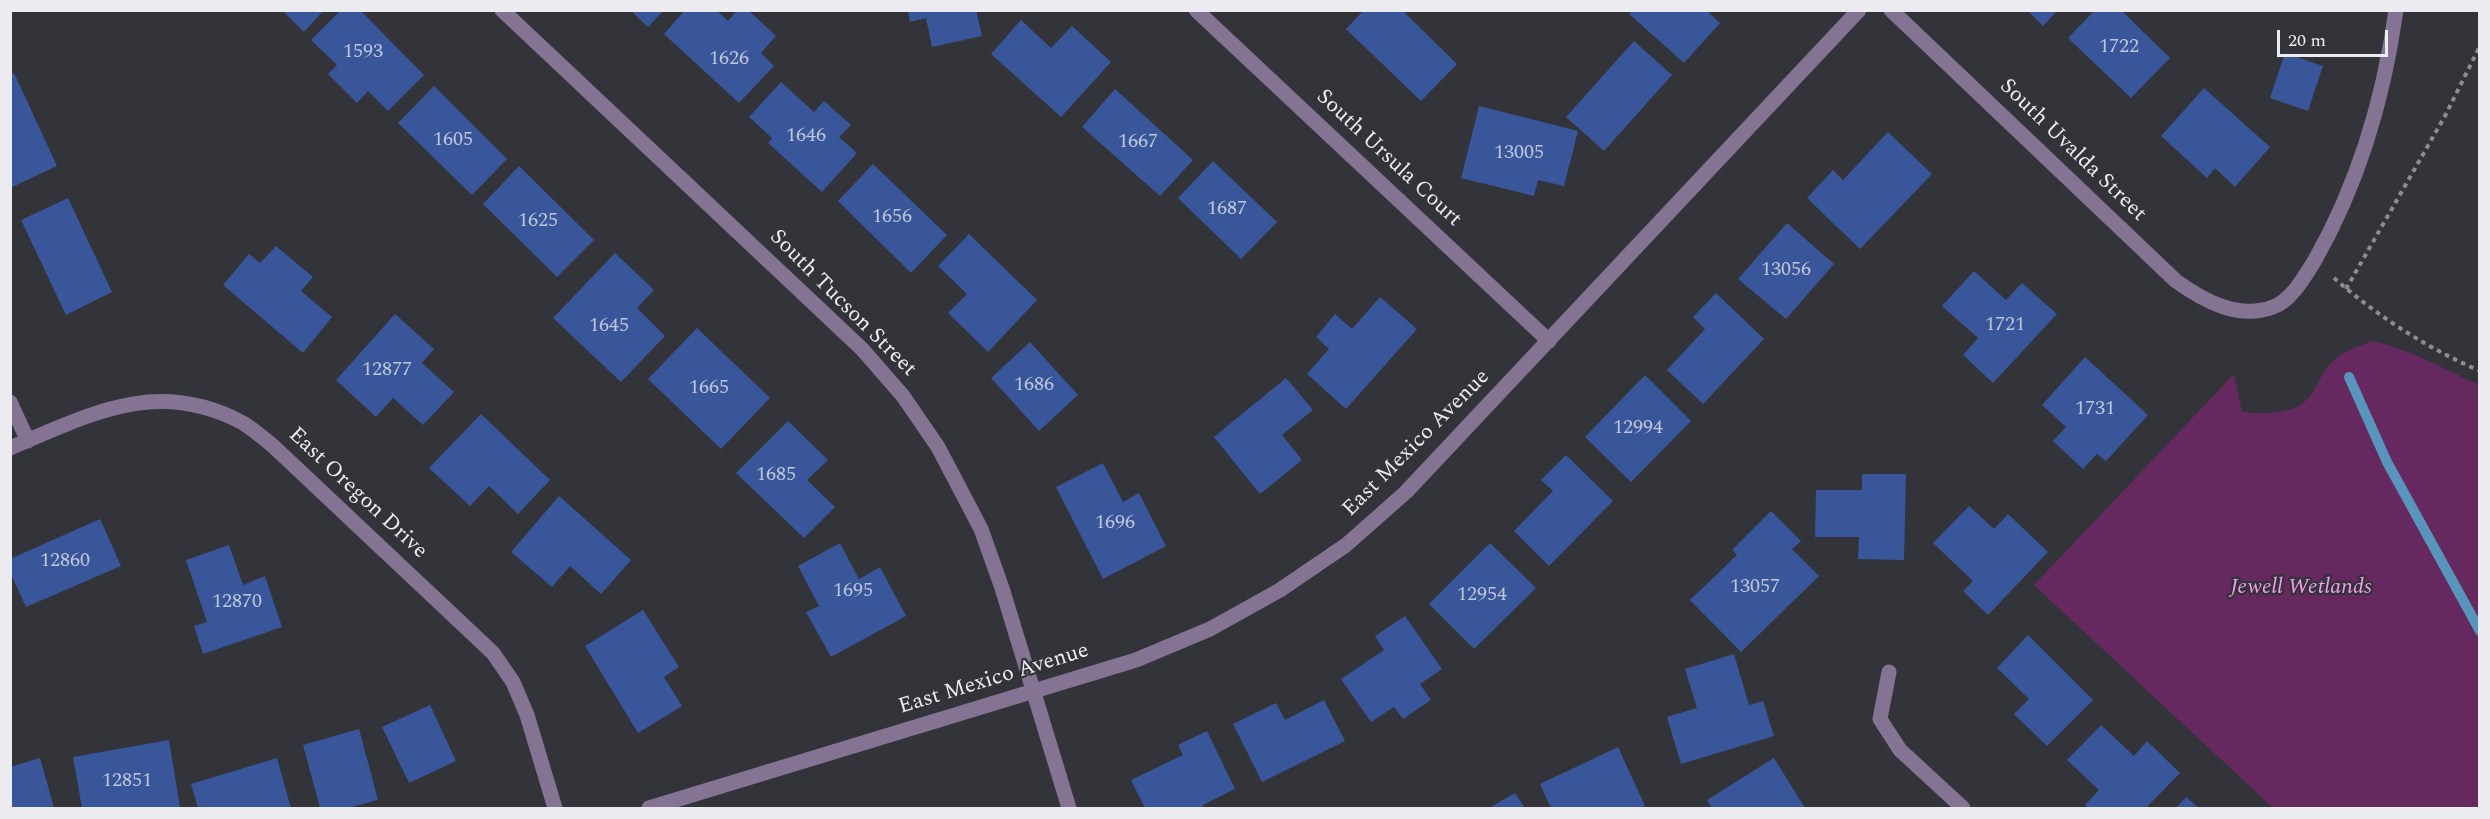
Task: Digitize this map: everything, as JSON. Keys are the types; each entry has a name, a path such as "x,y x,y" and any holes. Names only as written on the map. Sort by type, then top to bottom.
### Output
{"street":[{"name":"South Tucson Street","path":"502,10 862,349 903,396 938,447 981,529 1002,588 1069,808"},
{"name":"South Ursula Court","path":"1196,10 1549,341"},
{"name":"East Mexico Avenue","path":"649,808 1034,692 1147,655 1210,629 1280,590 1346,545 1406,492 1859,10"},
{"name":"South Uvalda Street","path":"1891,10 2176,281 2194,294 2231,309 2255,312 2276,307 2292,293 2329,236 2369,133 2386,73 2396,10"},
{"name":"East Oregon Drive","path":"10,448 107,408 141,401 188,404 212,410 244,424 272,445 493,653 513,682 527,715 555,808"},
{"path":"10,402 28,441"},
{"path":"1889,672 1880,719 1900,750 1963,808"}],"path":[{"path":"2346,289 2445,116 2480,46"},
{"path":"2314,261 2346,289 2433,348 2480,371"}],"green space":[{"name":"Jewell Wetlands","path":"2373,341 2441,366 2479,385 2479,808 2273,808 2034,585 2234,374 2242,412 2282,412 2300,405 2308,398 2335,359 2347,351"}],"building":[{"path":"282,10 324,10 304,32"},
{"path":"341,10 360,10 424,75 388,111 368,91 357,103 328,74 337,65 311,40"},
{"path":"630,10 664,10 648,27"},
{"path":"685,10 716,10 728,21 737,10 748,10 776,36 761,53 774,66 739,103 664,34"},
{"path":"908,10 976,10 982,36 932,47 926,18 910,22"},
{"path":"1364,10 1402,10 1457,64 1421,101 1346,29"},
{"path":"1633,10 1706,10 1720,23 1684,63 1629,14"},
{"path":"2027,10 2058,10 2043,26"},
{"path":"2095,10 2121,10 2170,58 2131,98 2068,38"},
{"path":"1021,20 1051,48 1072,26 1111,62 1061,117 991,54"},
{"path":"1634,41 1672,75 1604,151 1566,117"},
{"path":"2285,53 2323,66 2308,111 2270,98"},
{"path":"14,73 57,166 10,188 10,75"},
{"path":"781,82 814,112 824,101 851,125 839,137 857,153 822,192 768,143 772,138 749,117"},
{"path":"434,86 507,159 472,195 398,123"},
{"path":"2204,88 2270,147 2235,187 2215,168 2207,178 2161,136"},
{"path":"1115,89 1193,160 1160,196 1082,127"},
{"path":"1479,106 1578,131 1564,186 1538,180 1534,196 1461,178"},
{"path":"1888,132 1932,174 1860,249 1807,198 1833,170 1843,180"},
{"path":"1213,161 1277,222 1241,259 1178,198"},
{"path":"873,164 947,235 911,273 838,201"},
{"path":"519,166 594,240 557,277 483,204"},
{"path":"68,198 112,292 66,315 21,220"},
{"path":"1787,223 1834,264 1786,319 1738,279"},
{"path":"969,234 1037,300 988,352 948,313 967,294 938,266"},
{"path":"276,246 313,277 301,291 332,317 303,353 223,285 249,254 260,263"},
{"path":"615,253 654,290 637,308 665,336 621,382 553,318"},
{"path":"1974,271 2006,300 2022,283 2057,314 1993,383 1963,355 1978,338 1942,306"},
{"path":"1716,293 1764,339 1703,404 1667,370 1705,329 1693,317"},
{"path":"1380,297 1417,329 1346,409 1307,374 1329,349 1316,337 1335,314 1352,329"},
{"path":"395,314 434,349 422,363 454,392 423,425 393,398 376,417 336,380"},
{"path":"697,328 770,398 721,449 648,379"},
{"path":"1030,342 1078,395 1039,431 991,378"},
{"path":"2085,357 2148,415 2106,461 2097,454 2083,469 2053,441 2066,427 2042,405"},
{"path":"1645,375 1691,421 1631,482 1585,437"},
{"path":"1286,378 1313,410 1282,435 1302,460 1260,494 1214,437"},
{"path":"481,414 550,480 518,514 489,486 470,506 429,468"},
{"path":"788,421 828,460 807,480 835,507 804,538 736,473"},
{"path":"1566,455 1613,501 1549,566 1514,531 1553,491 1541,480"},
{"path":"1103,463 1123,502 1139,493 1166,546 1103,579 1056,487"},
{"path":"1862,474 1906,474 1904,560 1858,559 1859,537 1815,537 1816,490 1862,490"},
{"path":"559,496 631,560 601,594 570,566 552,587 511,552"},
{"path":"1969,506 1994,529 2008,514 2048,552 1988,615 1963,591 1973,581 1933,543"},
{"path":"1771,511 1801,541 1792,549 1819,576 1741,652 1690,600 1737,555 1732,550"},
{"path":"100,519 121,566 26,607 10,572 10,559"},
{"path":"840,543 859,579 880,567 906,616 831,657 806,612 819,606 798,566"},
{"path":"1490,543 1536,588 1474,649 1429,604"},
{"path":"229,545 243,585 265,576 282,627 203,654 194,626 207,622 186,560"},
{"path":"643,610 679,667 664,677 682,706 638,733 585,646"},
{"path":"1405,616 1442,669 1420,684 1431,700 1403,719 1394,707 1371,722 1341,679 1384,650 1375,636"},
{"path":"2028,635 2093,700 2047,746 2014,714 2029,699 1997,668"},
{"path":"1734,654 1749,705 1763,701 1774,736 1681,764 1667,717 1697,708 1685,669"},
{"path":"1324,700 1345,741 1262,782 1233,724 1276,703 1285,720"},
{"path":"430,705 456,761 409,783 382,727"},
{"path":"2101,725 2134,756 2147,741 2180,773 2146,808 2088,808 2085,805 2099,790 2067,760"},
{"path":"359,729 378,800 348,808 320,808 303,745"},
{"path":"1207,731 1235,789 1203,805 1204,808 1145,808 1131,780 1183,755 1178,745"},
{"path":"169,740 180,807 82,808 73,757"},
{"path":"1618,747 1645,806 1640,808 1551,808 1540,784"},
{"path":"40,758 54,808 10,808 10,767"},
{"path":"277,758 291,808 198,808 191,784"},
{"path":"1774,758 1805,808 1712,808 1707,800"},
{"path":"1515,793 1525,808 1489,808"},
{"path":"2186,797 2199,808 2176,808"}],"waterway":[{"path":"2349,377 2387,462 2480,631"}]}
